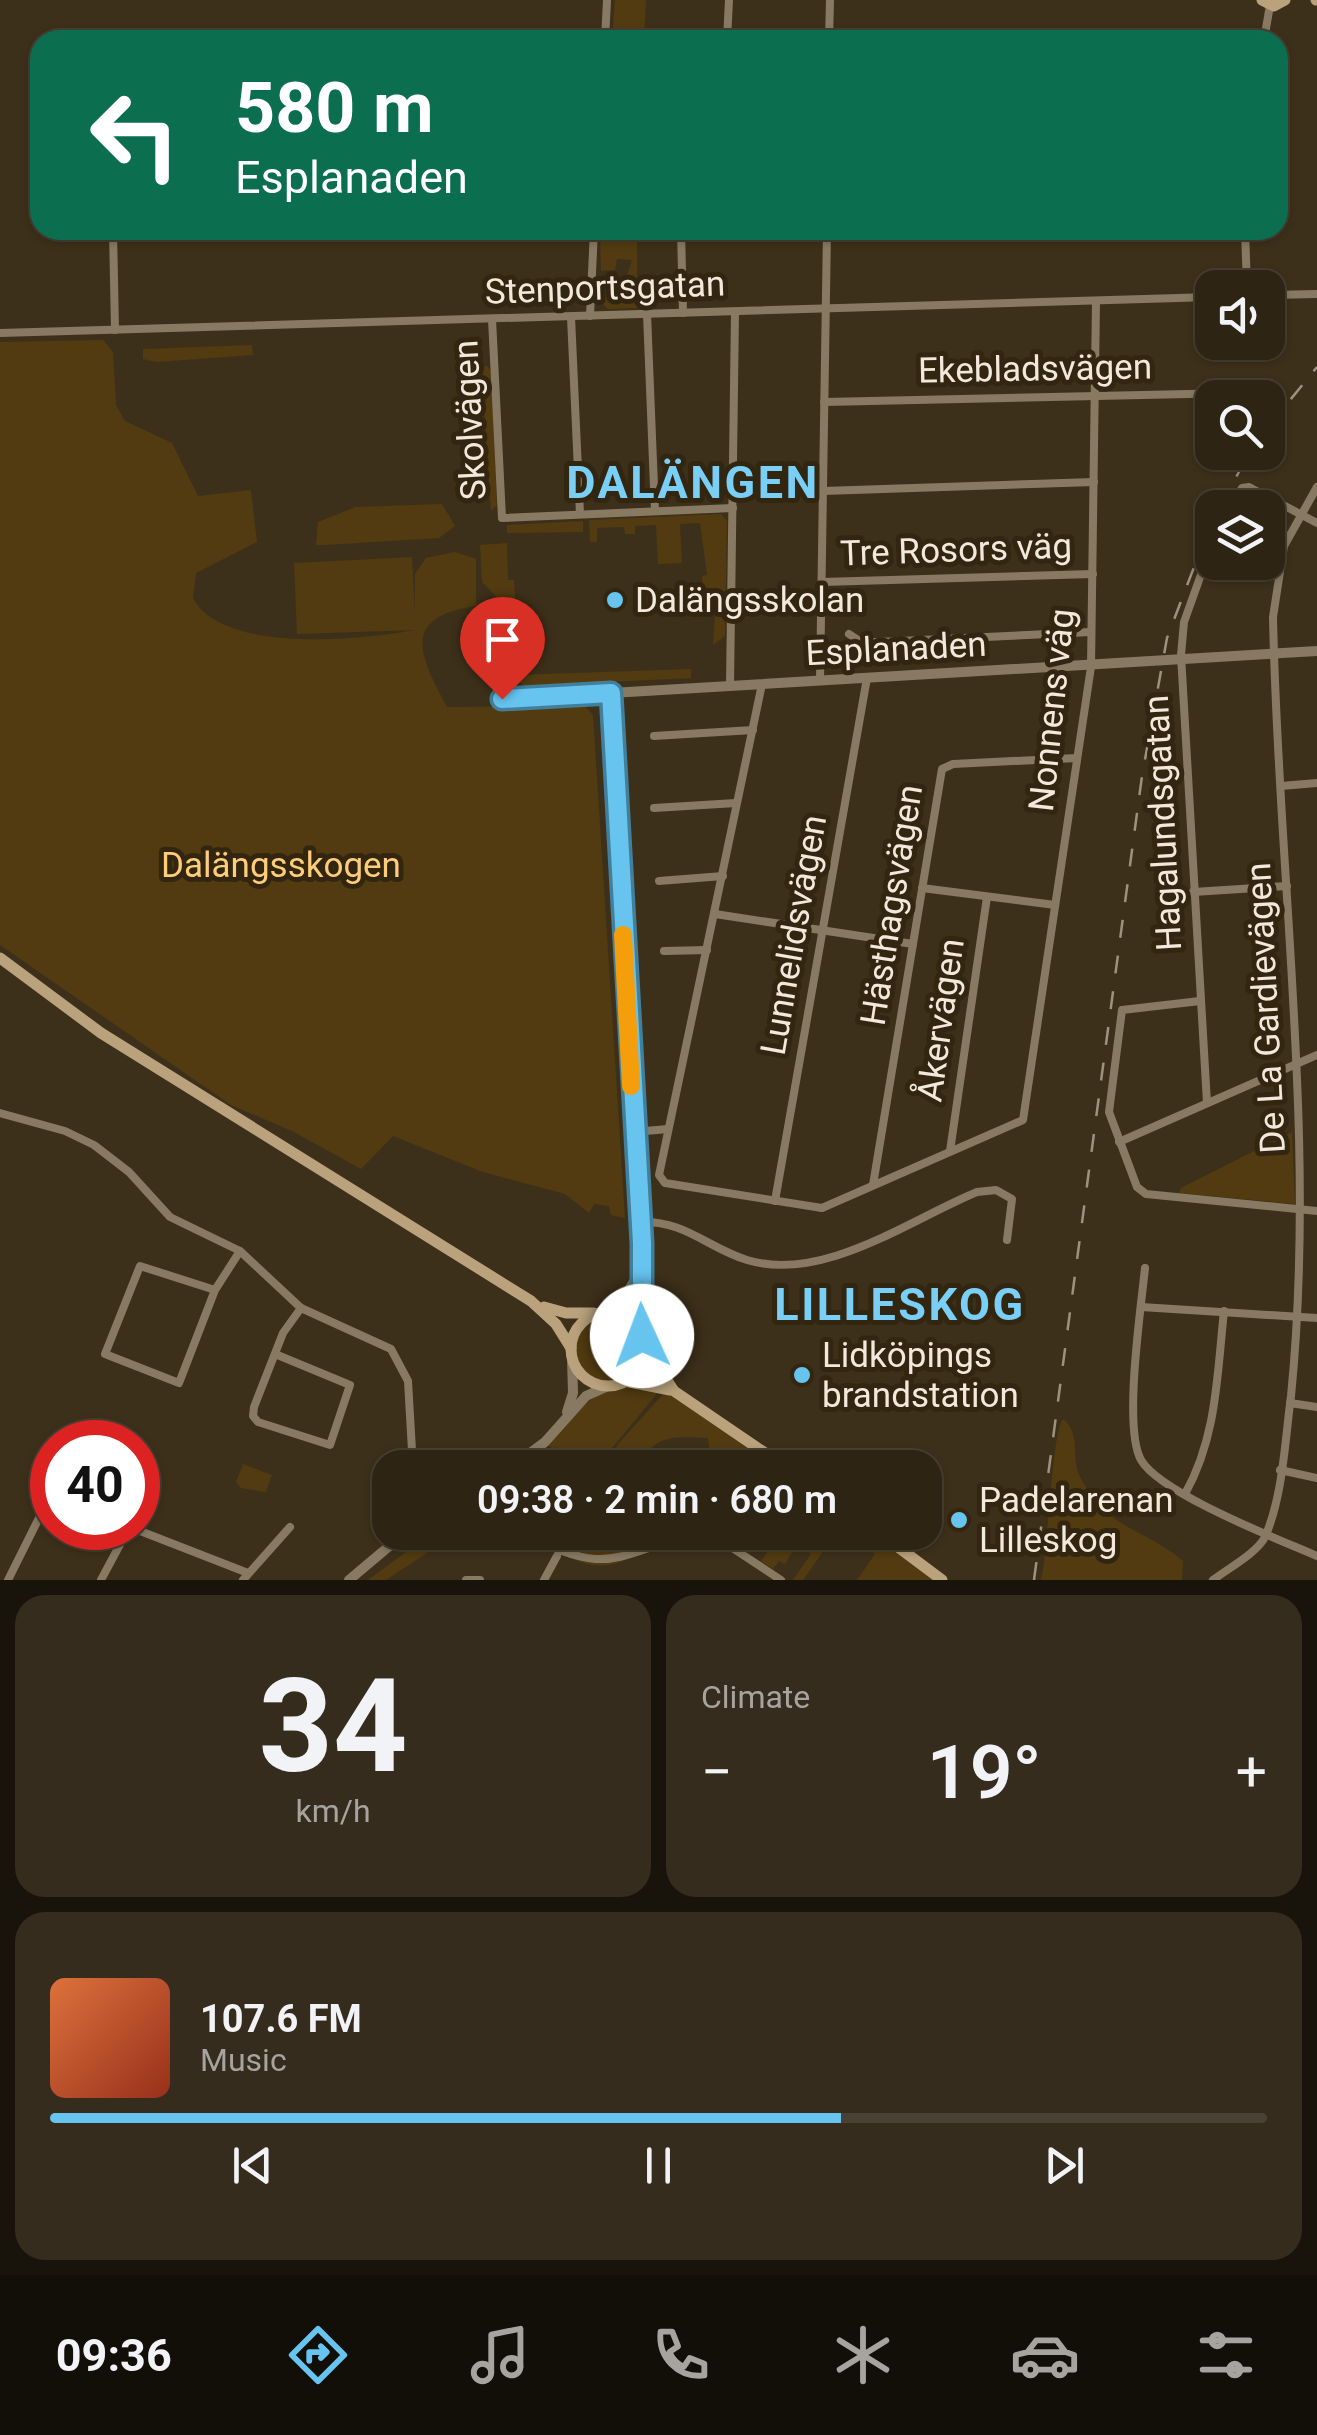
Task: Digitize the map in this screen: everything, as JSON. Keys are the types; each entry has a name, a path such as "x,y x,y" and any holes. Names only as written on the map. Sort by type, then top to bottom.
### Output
{"main road":[{"path":"1266,3 1286,0"},
{"path":"0,958 101,1034 531,1302 556,1324 584,1378 608,1386 625,1381 674,1390"},
{"path":"531,1302 566,1313 603,1312 632,1320 652,1364 674,1390 761,1450"},
{"path":"571,1353 578,1327 603,1312"},
{"path":"625,1381 642,1363 643,1341"},
{"path":"902,1550 942,1580"}],"street":[{"path":"606,30 607,0"},
{"path":"728,30 729,0"},
{"path":"829,30 830,0"},
{"path":"1265,30 1266,3"},
{"path":"113,240 115,330"},
{"path":"590,316 594,240"},
{"path":"681,240 683,313"},
{"path":"820,681 827,240"},
{"path":"1245,240 1246,270"},
{"path":"1285,295 1317,294"},
{"name":"Stenportsgatan","path":"0,333 1195,298"},
{"name":"Nonnens väg","path":"950,1151 1023,1120 1091,667 1096,302"},
{"path":"730,686 735,312"},
{"path":"647,314 655,511"},
{"path":"571,317 580,514 732,508"},
{"name":"Skolvägen","path":"492,319 502,518 580,514"},
{"name":"Ekebladsvägen","path":"824,402 1195,394"},
{"path":"824,491 1094,482"},
{"name":"De La Gardievägen","path":"1266,1533 1290,1404 1300,1315 1304,1210 1281,786 1277,573 1300,514 1317,488"},
{"path":"1285,506 1317,523"},
{"name":"Tre Rosors väg","path":"822,582 1093,574"},
{"name":"Hagalundsgatan","path":"1199,580 1184,622 1182,662 1208,1103"},
{"path":"849,634 861,642 878,642 1091,632"},
{"name":"Esplanaden","path":"502,699 1317,654"},
{"name":"Lunnelidsvägen","path":"775,1201 867,678"},
{"path":"762,684 659,1175 665,1184 818,1209 950,1151"},
{"path":"611,693 643,1341"},
{"path":"654,736 753,730"},
{"name":"Hästhagsvägen","path":"873,1185 944,767 1077,758"},
{"path":"1281,786 1317,783"},
{"path":"654,808 736,803"},
{"path":"659,881 722,876"},
{"path":"1193,892 1287,886"},
{"path":"922,888 1055,905"},
{"name":"Åkervägen","path":"950,1151 987,897"},
{"path":"715,914 913,944"},
{"path":"664,952 707,950"},
{"path":"1200,1001 1124,1007 1108,1112 1138,1187 1146,1194 1317,1211"},
{"path":"1119,1142 1317,1055"},
{"path":"0,1114 84,1139 122,1166 170,1217 240,1252 301,1308 375,1339 397,1356 408,1380 412,1450"},
{"path":"634,1132 668,1130"},
{"path":"640,1222 682,1227 746,1260 796,1264 850,1248 977,1192 996,1190 1012,1199 1007,1240"},
{"path":"215,1290 140,1266 105,1354 179,1383 215,1290 240,1252"},
{"path":"1145,1268 1134,1442 1151,1472 1186,1494 1317,1556"},
{"path":"603,1312 626,1295 640,1272"},
{"path":"1141,1306 1317,1318"},
{"path":"275,1354 350,1385 330,1445 255,1420 254,1407 275,1354 301,1308"},
{"path":"1186,1494 1211,1430 1224,1311"},
{"path":"566,1418 573,1393 571,1353"},
{"path":"536,1450 586,1396 608,1386"},
{"path":"1290,1404 1317,1407"},
{"path":"1280,1470 1317,1478"},
{"path":"101,1580 124,1537 135,1530 245,1576 290,1526"},
{"path":"1213,1580 1260,1545 1266,1533"},
{"path":"8,1580 30,1536"},
{"path":"350,1580 385,1550"},
{"path":"548,1550 585,1569"},
{"path":"608,1570 659,1550"},
{"path":"733,1550 781,1580"},
{"path":"544,1580 557,1556"},
{"path":"466,1580 480,1580"}],"green space":[{"path":"615,0 646,0 644,30 613,30"},
{"path":"600,240 637,240 637,308 608,309 599,300 600,278 626,279 632,260 617,259 615,270 601,271"},
{"name":"Dalängsskogen","path":"103,340 113,352 116,405 125,421 172,443 198,496 251,490 257,542 196,573 193,598 209,616 232,628 295,639 362,637 415,630 297,634 294,563 412,557 415,613 415,574 426,558 455,552 476,559 476,606 451,611 435,620 422,642 430,672 447,707 585,706 593,715 625,1218 611,1215 609,1206 594,1204 589,1213 565,1194 483,1172 393,1136 361,1169 292,1131 231,1105 0,945 0,342"},
{"path":"252,345 253,355 156,362 143,359 143,349"},
{"path":"487,366 491,371 497,505 491,511 481,367"},
{"path":"442,504 455,526 439,538 316,545 318,522 356,507"},
{"path":"721,514 727,521 725,636 713,645 715,616 705,616 702,576 707,575 700,523 680,524 682,563 658,564 656,525 635,526 635,534 625,534 624,527 597,528 597,542 590,542 589,520"},
{"path":"583,521 583,532 507,533 507,525"},
{"path":"507,543 508,580 514,580 519,664 500,665 506,645 505,606 482,582 480,545"},
{"path":"691,669 691,678 523,686 515,675"},
{"path":"1292,1132 1295,1204 1179,1193 1181,1188"},
{"path":"607,1315 620,1317 630,1325 638,1335 638,1361 630,1371 620,1379 607,1381 594,1379 584,1371 576,1361 574,1348 576,1335 584,1325 594,1317"},
{"path":"635,1386 660,1390 610,1450 552,1450 549,1445 585,1405 618,1389"},
{"path":"665,1392 753,1450 710,1450 708,1438 686,1437 667,1439 650,1450 615,1450"},
{"path":"1063,1419 1074,1439 1077,1470 1091,1495 1115,1519 1183,1561 1182,1580 1041,1580 1056,1445"},
{"path":"243,1464 272,1475 266,1492 241,1488 236,1482"},
{"path":"409,1550 431,1550 386,1580 368,1580"},
{"path":"572,1550 632,1550 637,1555 603,1565 569,1557"},
{"path":"769,1550 794,1550 785,1564 779,1561 773,1569 761,1561"},
{"path":"806,1550 824,1550 803,1580 793,1580 811,1554"},
{"path":"869,1550 892,1550 933,1580 857,1580 875,1554"}],"railway":[{"path":"1285,406 1317,367"},
{"path":"1229,490 1240,470"},
{"path":"1034,1580 1142,776 1167,638 1195,565"}],"slow traffic":[{"path":"623,935 631,1086"}],"place":[{"name":"Dalängsskolan","path":"615,600"},
{"name":"Lidköpings brandstation","path":"802,1375"},
{"name":"Padelarenan Lilleskog","path":"959,1520"}],"district":[{"name":"DALÄNGEN","path":"693,482"},
{"name":"LILLESKOG","path":"900,1304"}],"route":[{"path":"502,699 611,693 642,1243 642,1336"}]}
